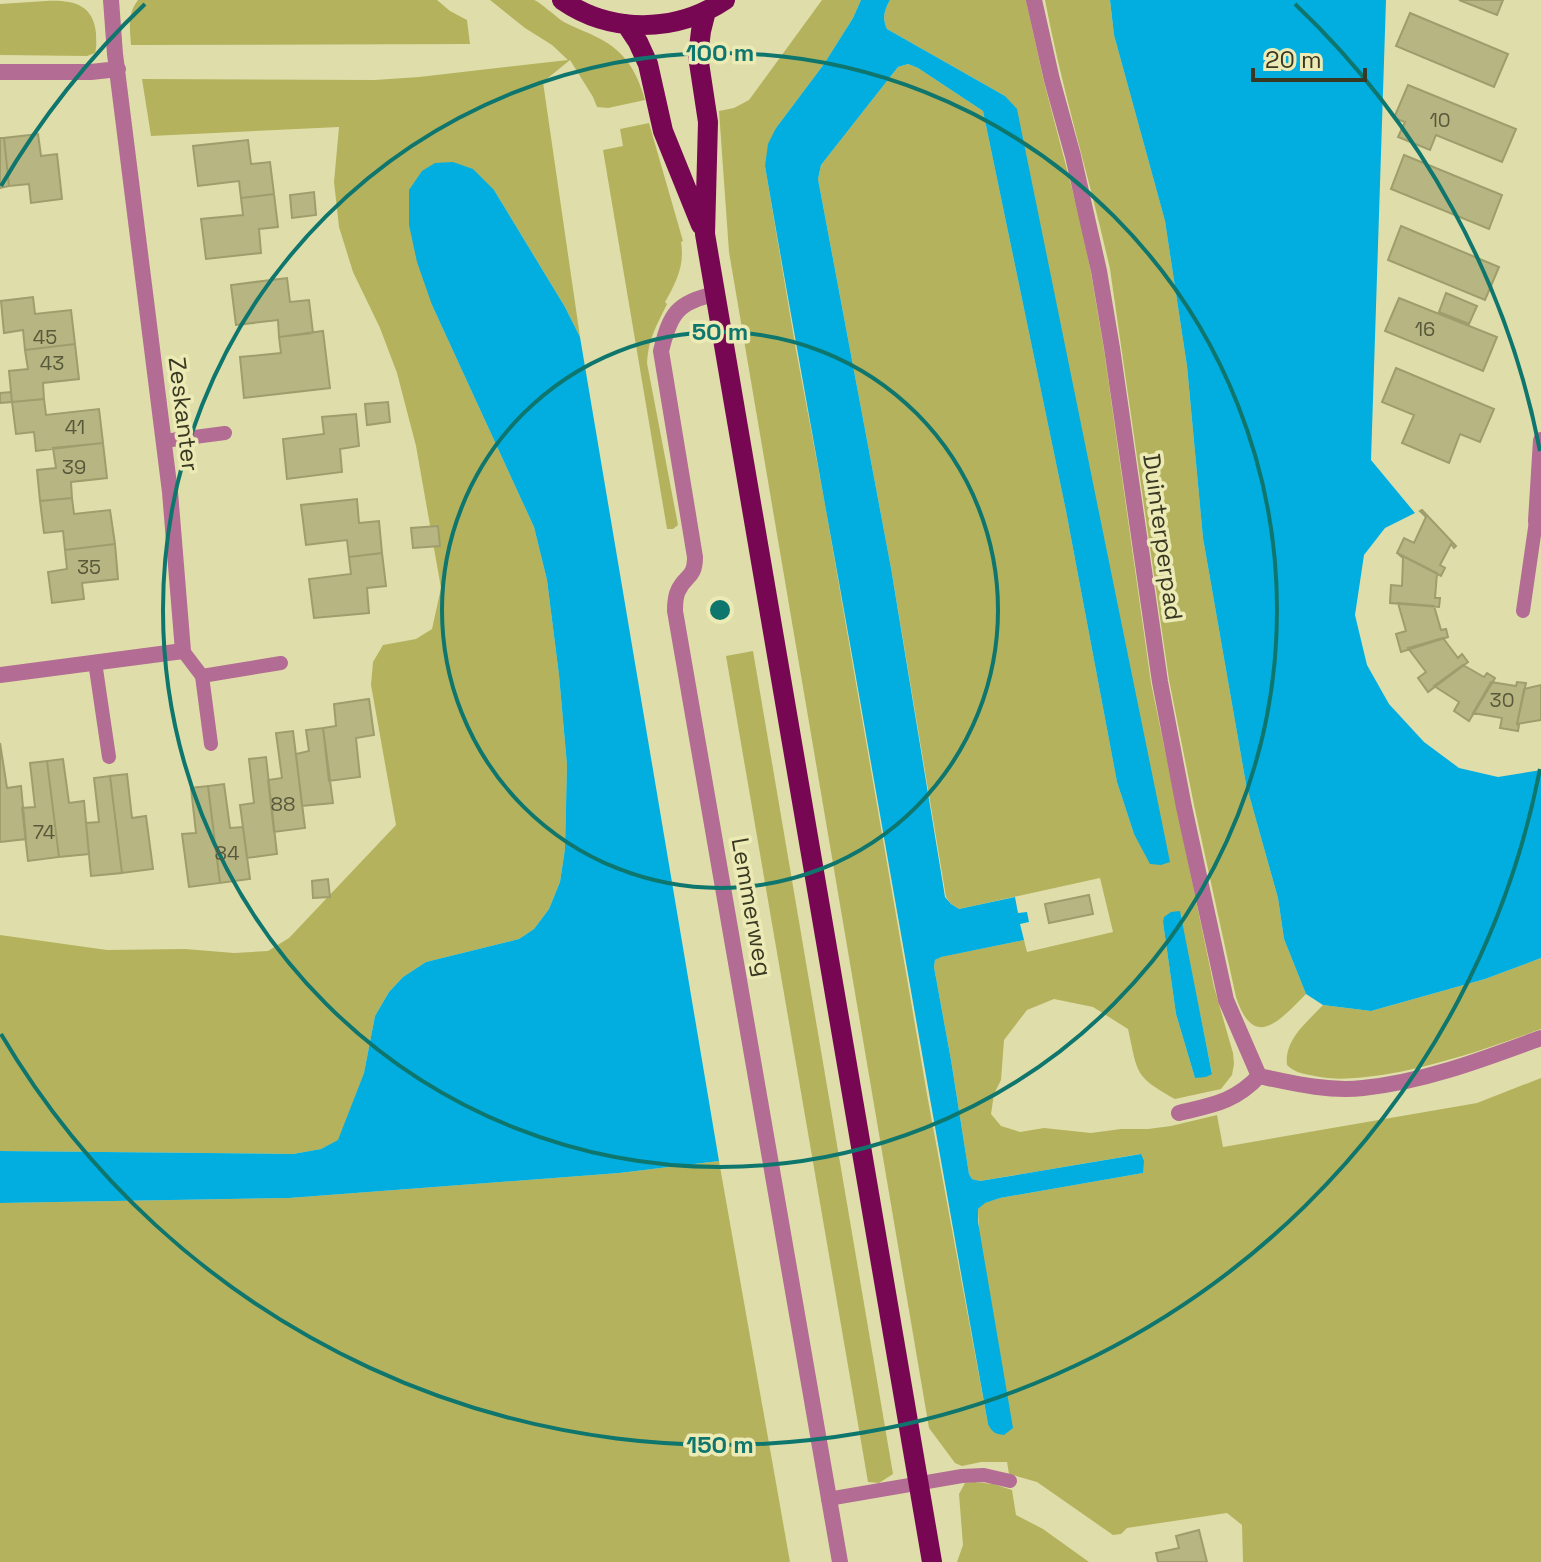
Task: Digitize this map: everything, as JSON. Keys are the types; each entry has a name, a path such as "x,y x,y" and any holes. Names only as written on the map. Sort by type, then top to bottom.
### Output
{"main road":[{"path":"562,0 596,18 626,24 667,24 687,19 725,0"},
{"path":"706,11 698,56 708,122 705,234 932,1562"},
{"path":"626,24 648,64 663,131 705,234"}],"street":[{"name":"Zeskanter","path":"111,0 170,492 183,651"},
{"name":"Duinterperpad","path":"1034,0 1099,271 1160,682 1187,822 1226,1000 1259,1076"},
{"path":"0,72 118,69"},
{"name":"Lemmerweg","path":"715,294 694,299 682,307 668,327 661,351 695,557 693,572 677,592 675,611 840,1562"},
{"path":"1539,522 1541,440"},
{"path":"0,675 183,651"},
{"path":"1179,1113 1228,1101 1259,1076 1303,1085 1361,1089 1419,1079 1541,1038"}],"lane":[{"path":"164,441 225,433"},
{"path":"1523,611 1539,522"},
{"path":"183,651 202,676 211,744"},
{"path":"95,662 109,757"},
{"path":"202,676 281,663"},
{"path":"828,1499 973,1475 1010,1481"}],"shaded area":[{"path":"138,0 437,0 467,20 470,44 131,45 131,16"},
{"path":"490,0 534,0 564,22 604,41 619,52 630,66 645,100 608,108 597,107 570,60 543,82 580,337 494,190 432,305 534,527 547,580 567,765 565,849 560,882 549,909 534,929 519,939 426,962 403,977 389,992 375,1016 364,1073 339,1140 321,1149 293,1154 0,1151 0,935 107,950 185,949 234,953 268,951 289,938 396,825 371,685 373,662 383,645 416,639 432,629 441,588 416,446 397,373 353,272 339,227 334,182 339,127 151,136 142,79 375,80 568,60"},
{"path":"822,0 861,0 824,64 776,128 765,166 928,1100 988,1424 978,1209 984,1203 1000,1198 1143,1173 1140,1154 980,1181 972,1179 969,1174 935,960 1024,940 1027,952 1113,932 1100,878 959,909 946,897 891,568 818,179 821,165 898,67 908,64 918,68 983,111 1066,511 1117,782 1134,834 1005,96 887,29 884,14 890,0 1026,0 1091,273 1151,683 1214,987 1234,1064 1232,1075 1221,1089 1175,1099 1152,1085 1140,1072 1128,1029 1093,1007 1054,999 1027,1010 1004,1040 1001,1080 994,1094 991,1114 1001,1126 1020,1132 1044,1128 1091,1133 1171,1126 1217,1115 1223,1147 1477,1103 1541,1078 1541,1562 1243,1562 1242,1525 1227,1513 1127,1528 1121,1534 1113,1535 1037,1482 1009,1474 1007,1462 962,1466 955,1463 929,1428 729,252 719,111 749,100","holes":["1179,911 1212,1073 1195,1078 1176,1014 1163,922"]},
{"path":"1045,0 1110,0 1114,35 1165,221 1187,366 1203,538 1246,784 1278,898 1284,939 1306,994 1268,1026 1259,1027 1251,1023 1243,1014 1236,997 1194,805 1169,680 1110,269"},
{"path":"64,1 85,9 94,23 95,53 87,56 0,55 0,4"},
{"path":"649,123 683,241 679,274 651,339 647,363 678,525 673,529 667,529 603,150 623,146 620,129"},
{"path":"753,651 893,1474 879,1483 868,1482 726,656"},
{"path":"1541,958 1541,1029 1443,1062 1382,1075 1323,1078 1300,1073 1287,1065 1293,1040 1323,1005 1371,1011 1485,979"},
{"path":"719,1161 790,1562 0,1562 0,1203 289,1198 619,1173"},
{"path":"965,1483 1012,1490 1016,1515 1043,1529 1089,1562 957,1562 963,1545 959,1494"}],"water":[{"path":"861,0 890,0 884,14 887,29 1005,96 1017,109 1170,862 1150,864 1134,834 1117,782 1066,511 983,111 918,68 908,64 898,67 821,165 818,179 891,568 945,897 959,909 1015,897 1018,913 1027,912 1029,922 1020,924 1024,940 935,960 969,1174 972,1179 980,1181 1141,1154 1144,1161 1143,1173 1000,1198 978,1209 1013,1428 1004,1435 994,1432 988,1424 765,166 768,144 776,128 824,64"},
{"path":"1110,0 1386,0 1371,460 1415,513 1385,528 1364,555 1355,615 1367,665 1389,704 1424,742 1459,768 1498,777 1541,770 1541,958 1485,979 1371,1011 1323,1005 1306,994 1284,939 1278,898 1246,784 1203,538 1187,366 1165,221 1114,35"},
{"path":"453,162 473,169 494,190 580,337 719,1161 619,1173 289,1198 0,1203 0,1151 293,1154 321,1149 338,1140 364,1073 375,1016 389,992 403,977 426,962 519,939 534,929 549,909 560,882 565,849 567,765 547,580 534,527 432,305 417,262 409,225 409,190 422,171 435,163"},
{"path":"1180,911 1212,1074 1206,1077 1195,1078 1176,1014 1163,922 1171,912"}],"building":[{"path":"1459,0 1503,0 1497,15"},
{"path":"1410,13 1508,54 1494,87 1396,46"},
{"path":"1408,85 1516,129 1502,162 1436,135 1430,150 1398,137 1405,122 1394,118"},
{"path":"38,134 41,156 57,154 62,199 31,203 29,184 9,186 4,138"},
{"path":"0,138 4,138 9,186 0,188"},
{"path":"248,140 251,164 270,162 274,194 241,198 239,181 198,186 193,146"},
{"path":"1404,155 1502,195 1489,229 1391,189"},
{"path":"314,192 316,215 292,218 290,195"},
{"path":"274,194 278,227 259,229 261,253 206,259 201,219 243,215 241,198"},
{"path":"1401,226 1499,267 1485,300 1388,260"},
{"path":"287,278 290,302 309,300 313,333 279,337 278,320 236,325 231,285"},
{"path":"1446,293 1477,306 1469,324 1439,312"},
{"path":"33,297 35,314 71,310 75,344 25,350 23,330 4,333 1,301"},
{"path":"1399,298 1497,337 1483,371 1385,331"},
{"path":"323,331 330,388 244,398 240,357 281,353 279,337"},
{"path":"75,344 79,379 43,383 44,399 12,402 9,371 28,369 25,350"},
{"path":"1396,368 1494,409 1480,442 1460,434 1449,463 1402,443 1414,415 1382,402"},
{"path":"11,392 12,402 0,403 0,393"},
{"path":"44,399 46,415 99,409 103,443 36,451 34,432 16,434 12,402"},
{"path":"388,402 390,422 367,425 365,404"},
{"path":"356,414 359,446 340,449 342,472 287,479 283,439 324,434 322,417"},
{"path":"103,443 107,478 71,482 72,498 40,501 37,470 56,468 53,448"},
{"path":"72,498 74,514 110,510 115,544 65,550 63,531 44,533 40,501"},
{"path":"357,499 359,523 379,521 382,553 349,557 347,540 306,545 301,505"},
{"path":"1422,510 1456,546 1454,548 1451,544 1440,565 1445,568 1441,576 1397,553 1404,538 1414,543 1426,517"},
{"path":"438,526 440,546 413,548 411,528"},
{"path":"115,544 118,579 82,583 84,599 52,603 48,572 67,569 65,550"},
{"path":"382,553 386,586 367,588 369,613 314,618 309,579 351,574 349,557"},
{"path":"1397,553 1437,573 1435,598 1440,598 1439,607 1390,603 1391,585 1402,586 1403,558"},
{"path":"1398,603 1434,606 1441,630 1446,629 1448,637 1401,652 1396,634 1406,631"},
{"path":"1443,638 1458,658 1462,654 1468,662 1428,692 1418,678 1426,672 1408,648"},
{"path":"1463,665 1484,677 1487,673 1495,678 1469,721 1454,711 1459,702 1434,686"},
{"path":"1491,682 1516,686 1517,682 1526,683 1518,731 1500,728 1502,718 1473,713"},
{"path":"1541,685 1541,720 1517,724 1524,689"},
{"path":"369,699 374,735 356,738 360,777 329,781 323,728 336,726 334,704"},
{"path":"323,728 333,803 302,806 296,754 309,751 306,730"},
{"path":"293,731 305,828 274,832 268,780 282,778 276,733"},
{"path":"0,743 7,788 21,786 26,839 0,842"},
{"path":"266,757 277,854 247,858 240,805 254,803 249,759"},
{"path":"63,759 69,803 84,801 89,854 59,857 47,761"},
{"path":"47,761 59,857 28,861 22,808 35,807 30,763"},
{"path":"127,774 132,818 146,816 153,869 122,873 110,776"},
{"path":"110,776 122,873 91,876 86,823 99,822 94,778"},
{"path":"224,784 230,828 243,827 250,879 220,883 208,786"},
{"path":"208,786 220,883 189,887 182,834 196,833 191,788"},
{"path":"328,879 330,897 313,898 312,881"},
{"path":"1089,895 1093,914 1049,923 1045,904"},
{"path":"1199,1530 1207,1562 1158,1562 1156,1553 1179,1548 1176,1536"}]}
